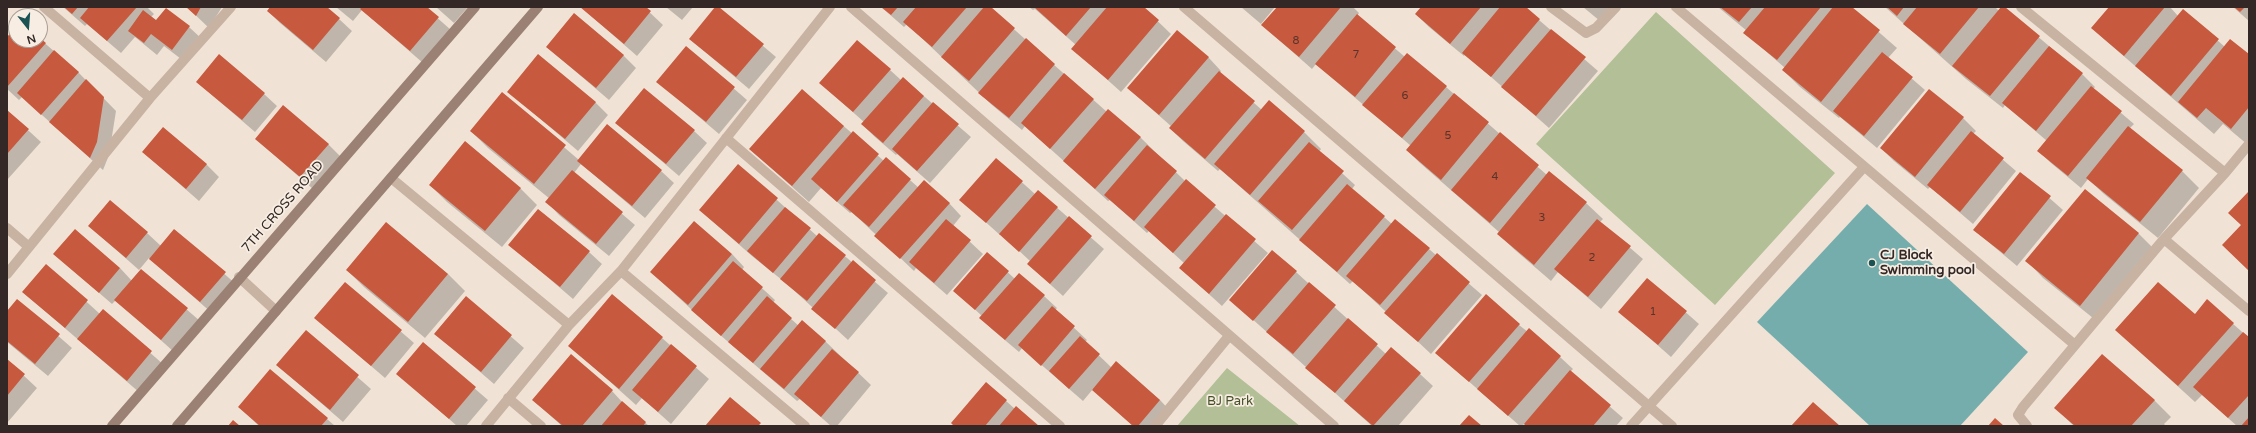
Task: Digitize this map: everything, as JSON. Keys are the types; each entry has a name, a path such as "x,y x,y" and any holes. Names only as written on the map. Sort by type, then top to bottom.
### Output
{"street":[{"path":"44,7 150,98"},
{"path":"7,274 150,98 231,7"},
{"name":"7TH CROSS ROAD","path":"112,426 239,277 475,7"},
{"path":"177,426 538,7"},
{"path":"486,426 569,325 621,271 830,7"},
{"path":"851,7 1334,426"},
{"path":"1184,7 1672,426"},
{"path":"1551,7 1586,33 1596,28 1616,7"},
{"path":"1676,7 2075,345"},
{"path":"2021,7 2226,173"},
{"path":"726,138 1060,426"},
{"path":"2027,426 2018,415 2023,406 2164,239 2226,173 2249,144"},
{"path":"1631,426 1864,167"},
{"path":"391,178 569,325"},
{"path":"7,228 29,247"},
{"path":"2164,239 2249,311"},
{"path":"621,271 805,426"},
{"path":"239,277 276,311"},
{"path":"1155,426 1229,336"},
{"path":"508,398 541,426"}],"green space":[{"path":"1656,12 1835,173 1715,305 1536,144"},
{"name":"BJ Park","path":"1227,368 1300,426 1177,426"}],"water":[{"name":"CJ Block Swimming pool","path":"1867,204 2028,352 1960,426 1870,426 1757,322"}],"building":[{"path":"64,7 78,7 72,14"},
{"path":"89,7 137,7 107,41 80,18"},
{"path":"186,7 201,7 196,16"},
{"path":"270,7 327,7 340,18 313,50 267,11"},
{"path":"362,7 427,7 439,17 410,51 360,9"},
{"path":"580,7 646,7 651,11 624,44"},
{"path":"715,7 719,7 764,44 736,77 689,39"},
{"path":"881,7 898,7 891,15"},
{"path":"916,7 967,7 932,47 903,22"},
{"path":"984,7 991,7 1015,28 969,81 941,57"},
{"path":"1034,7 1091,7 1066,36"},
{"path":"1107,7 1144,7 1159,20 1108,80 1071,49"},
{"path":"1277,7 1341,7 1299,57 1261,25"},
{"path":"1421,7 1481,7 1450,44 1415,14"},
{"path":"1500,7 1526,7 1540,19 1491,77 1462,53"},
{"path":"1720,7 1752,7 1739,22"},
{"path":"1765,7 1821,7 1777,60 1743,33"},
{"path":"1833,7 1852,7 1880,30 1821,102 1782,70"},
{"path":"1887,7 1904,7 1897,16"},
{"path":"1917,7 1979,7 1940,54 1903,24"},
{"path":"2001,7 2005,7 2040,36 1990,96 1952,66"},
{"path":"2109,7 2165,7 2124,56 2091,28"},
{"path":"2234,7 2245,7 2240,12"},
{"path":"166,8 190,26 172,50 151,34 144,43 128,31 143,10 156,20"},
{"path":"2183,9 2219,39 2171,96 2135,66"},
{"path":"574,13 624,55 596,88 546,47"},
{"path":"1357,14 1396,47 1355,97 1315,64"},
{"path":"1551,29 1586,57 1536,116 1501,87"},
{"path":"1177,30 1209,57 1159,115 1127,88"},
{"path":"8,36 8,48 42,48 7,87"},
{"path":"1026,38 1055,64 1009,118 978,93"},
{"path":"2230,39 2249,54 2249,107 2231,129 2206,108 2197,118 2178,102"},
{"path":"857,40 891,69 853,112 819,83"},
{"path":"686,46 735,87 706,122 656,82"},
{"path":"2049,46 2083,73 2036,131 2002,103"},
{"path":"54,50 79,72 41,115 17,93"},
{"path":"1882,52 1913,77 1864,136 1833,111"},
{"path":"1407,53 1447,86 1402,138 1362,105"},
{"path":"219,54 265,93 242,120 196,82"},
{"path":"538,54 596,102 565,139 507,92"},
{"path":"1219,71 1255,101 1205,159 1169,128"},
{"path":"1064,73 1094,99 1050,149 1021,123"},
{"path":"903,77 924,96 883,143 861,124"},
{"path":"86,79 104,97 97,142 90,158 49,122"},
{"path":"2091,86 2122,111 2068,176 2037,151"},
{"path":"644,88 695,130 666,164 615,123"},
{"path":"802,89 844,126 792,186 749,149"},
{"path":"1929,89 1964,117 1915,177 1880,148"},
{"path":"502,92 566,145 534,184 470,131"},
{"path":"1454,93 1489,122 1441,180 1406,150"},
{"path":"1269,100 1305,131 1250,195 1214,164"},
{"path":"933,102 959,124 917,171 892,149"},
{"path":"283,105 329,144 300,177 255,139"},
{"path":"1108,109 1141,137 1095,189 1063,161"},
{"path":"7,110 29,129 7,154"},
{"path":"607,124 662,170 632,206 577,161"},
{"path":"2128,126 2183,170 2140,222 2086,178"},
{"path":"163,127 207,164 186,189 142,152"},
{"path":"853,131 879,154 837,202 811,179"},
{"path":"1971,131 2004,158 1960,212 1927,185"},
{"path":"1500,132 1539,165 1490,223 1451,190"},
{"path":"465,141 521,188 485,231 429,185"},
{"path":"1309,142 1344,171 1292,230 1258,201"},
{"path":"1147,145 1177,171 1134,221 1104,195"},
{"path":"886,157 911,179 869,227 843,205"},
{"path":"996,158 1023,181 986,223 959,200"},
{"path":"738,164 778,198 739,244 699,210"},
{"path":"572,170 623,212 596,244 545,202"},
{"path":"1549,171 1587,202 1534,265 1497,234"},
{"path":"2020,172 2051,196 2004,254 1973,230"},
{"path":"1186,179 1216,205 1173,253 1144,227"},
{"path":"924,180 950,203 900,259 874,236"},
{"path":"1347,184 1385,216 1337,272 1299,240"},
{"path":"2085,189 2139,233 2080,306 2025,261"},
{"path":"1038,190 1058,207 1019,252 999,234"},
{"path":"2249,191 2249,271 2222,245 2241,225 2228,213"},
{"path":"110,200 148,232 126,258 88,226"},
{"path":"785,207 811,228 773,273 747,251"},
{"path":"538,209 590,251 560,287 508,245"},
{"path":"1226,214 1256,239 1209,294 1179,268"},
{"path":"1069,216 1092,236 1050,284 1027,264"},
{"path":"946,219 971,240 934,283 909,262"},
{"path":"1395,219 1430,248 1380,305 1346,276"},
{"path":"1597,219 1631,246 1588,297 1554,269"},
{"path":"694,221 732,254 688,305 650,272"},
{"path":"386,222 448,274 408,322 346,270"},
{"path":"75,229 120,268 99,293 53,254"},
{"path":"174,229 226,272 200,302 149,259"},
{"path":"819,233 846,255 807,301 780,279"},
{"path":"1272,250 1297,271 1253,321 1229,300"},
{"path":"987,252 1009,271 975,310 953,291"},
{"path":"1437,253 1470,282 1418,342 1384,313"},
{"path":"853,260 876,280 835,329 811,309"},
{"path":"733,261 763,287 721,336 691,310"},
{"path":"46,264 88,300 65,328 22,292"},
{"path":"141,269 188,308 161,340 114,300"},
{"path":"1019,273 1045,295 1005,340 979,318"},
{"path":"1647,278 1687,311 1658,345 1618,312"},
{"path":"345,282 402,330 371,366 314,318"},
{"path":"1309,282 1336,305 1293,354 1266,332"},
{"path":"2158,282 2195,314 2207,299 2234,323 2178,386 2115,330"},
{"path":"612,294 663,337 619,389 568,346"},
{"path":"1486,294 1520,324 1469,382 1435,353"},
{"path":"466,296 512,335 481,372 434,334"},
{"path":"767,296 792,318 753,363 728,342"},
{"path":"17,299 60,334 35,364 7,341 7,311"},
{"path":"1052,306 1075,326 1041,366 1018,345"},
{"path":"103,309 152,351 127,381 77,339"},
{"path":"1348,318 1378,344 1335,393 1305,368"},
{"path":"802,320 826,341 784,389 760,369"},
{"path":"1529,328 1561,356 1508,416 1477,389"},
{"path":"306,330 359,375 330,410 276,365"},
{"path":"2243,332 2249,337 2249,395 2228,418 2193,387"},
{"path":"1080,336 1100,354 1069,389 1049,371"},
{"path":"423,342 476,387 449,419 396,374"},
{"path":"671,344 697,366 658,412 632,390"},
{"path":"1391,347 1421,373 1373,426 1344,401"},
{"path":"832,349 859,372 821,417 794,394"},
{"path":"571,354 613,390 582,426 563,426 532,400"},
{"path":"2102,354 2155,400 2131,426 2075,426 2054,408"},
{"path":"7,359 25,374 7,396"},
{"path":"1116,361 1160,400 1138,426 1133,426 1092,390"},
{"path":"270,369 328,418 321,426 260,426 238,407"},
{"path":"1570,370 1611,405 1593,426 1526,426 1524,424"},
{"path":"986,382 1007,400 985,426 954,426 951,423"},
{"path":"730,397 761,423 758,426 705,426"},
{"path":"622,401 646,422 643,426 601,426"},
{"path":"1813,402 1840,426 1791,426"},
{"path":"1016,406 1039,426 999,426"},
{"path":"1469,415 1482,426 1459,426"},
{"path":"2249,417 2249,426 2241,426"},
{"path":"1995,418 2004,426 1988,426"},
{"path":"233,420 240,426 228,426"}],"place":[{"name":"CJ Block Swimming pool","path":"1872,263"}]}
